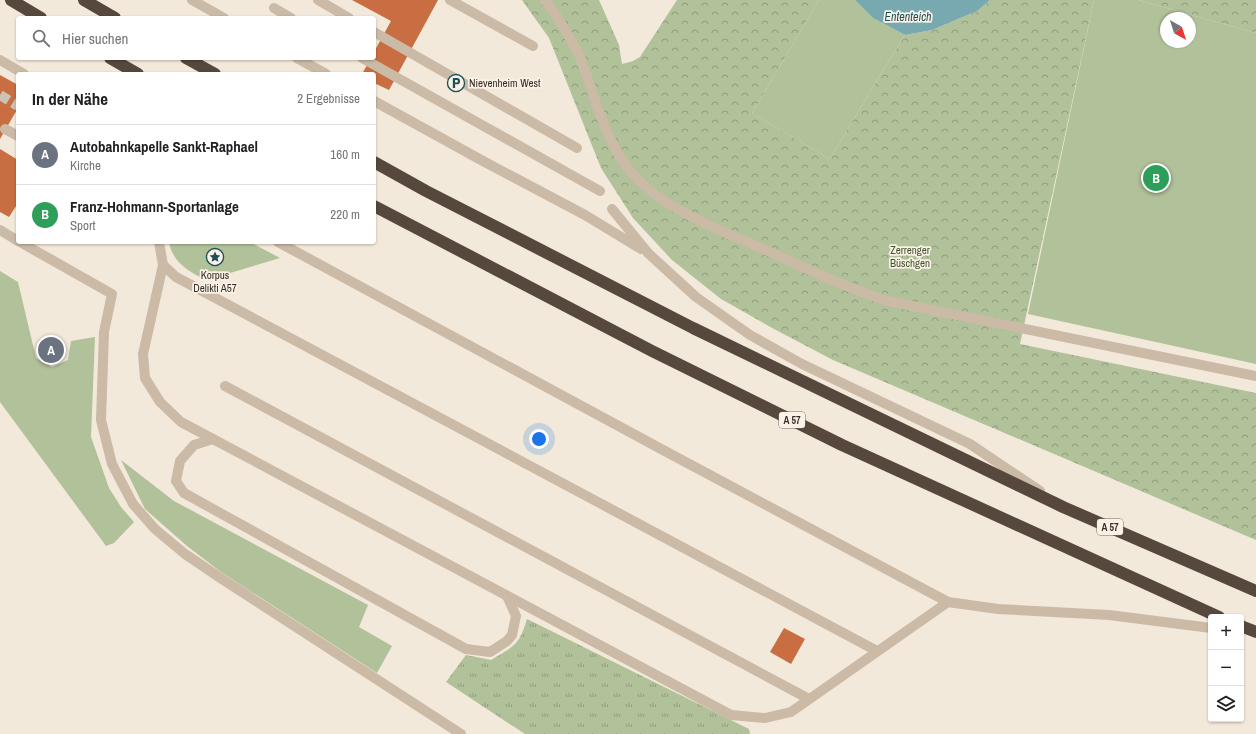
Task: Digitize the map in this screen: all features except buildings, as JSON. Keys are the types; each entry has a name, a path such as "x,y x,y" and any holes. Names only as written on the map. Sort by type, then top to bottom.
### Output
{"highway":[{"path":"11,0 38,16"},
{"path":"84,0 112,16"},
{"path":"114,60 134,72"},
{"path":"190,60 211,72"},
{"name":"A 57","path":"376,163 426,191 693,328 1063,507 1256,591"},
{"name":"A 57","path":"376,207 652,351 842,445 1212,614"},
{"path":"1244,627 1256,633"}],"lane":[{"path":"192,0 220,16"},
{"path":"318,0 346,16"},
{"path":"450,0 533,46"},
{"path":"545,0 580,57 603,123 620,157 629,171 642,184 661,199 696,218 831,280 888,301 1256,376"},
{"path":"273,4 277,16"},
{"path":"273,4 288,16"},
{"path":"376,33 577,148"},
{"path":"0,60 21,72"},
{"path":"302,60 322,72"},
{"path":"366,60 600,192"},
{"path":"376,102 585,215 648,253"},
{"path":"6,129 16,135"},
{"path":"612,209 648,253 696,297 750,335 802,364 970,444 1063,507"},
{"path":"0,230 16,239"},
{"path":"24,244 112,294 104,332 101,420 112,464 133,504 156,529 185,554 461,734"},
{"path":"159,244 163,265 143,354 145,378 160,402 181,422 731,715 764,718 791,712 948,602"},
{"path":"282,244 948,602 998,609 1109,615 1208,628"},
{"path":"163,265 176,277 876,651"},
{"path":"225,386 809,699"},
{"path":"213,439 194,446 180,461 176,480 184,493 466,649 490,652 507,641 512,635 516,616 507,596"},
{"path":"1244,632 1256,633"}],"green space":[{"name":"Zerrenger Büschgen","path":"522,0 599,0 619,45 622,64 640,57 677,0 819,0 752,113 830,159 905,35 932,30 977,11 990,0 1094,0 1020,344 1256,393 1256,540 833,360 721,299 672,260 633,218 601,168 549,38"},
{"path":"819,0 855,0 873,18 905,35 830,159 752,113"},
{"path":"1094,0 1138,0 1181,12 1160,12 1160,48 1196,48 1196,16 1256,33 1256,364 1028,314"},
{"path":"1138,0 1256,0 1256,33 1196,16 1196,12 1181,12"},
{"path":"170,244 254,244 280,258 207,280 194,274 183,266 178,261"},
{"path":"0,271 18,282 36,358 52,367 68,360 71,341 95,337 91,437 109,488 121,507 134,522 114,543 106,546 0,402"},
{"path":"121,460 174,501 368,605 359,627 392,646 377,673 221,572 187,546 145,509"},
{"path":"527,619 749,729 750,734 525,734 446,682 466,655 491,660 510,648 515,644 521,635"}],"water":[{"name":"Ententeich","path":"855,0 990,0 977,11 932,30 905,35 873,18"}],"tunnel":[{"path":"0,95 16,105"}],"place":[{"name":"Nievenheim West","path":"456,83"},
{"name":"Franz-Hohmann-Sportanlage","path":"1156,178"},
{"name":"Korpus Delikti A57","path":"215,257"},
{"name":"Autobahnkapelle Sankt-Raphael","path":"51,350"}]}
